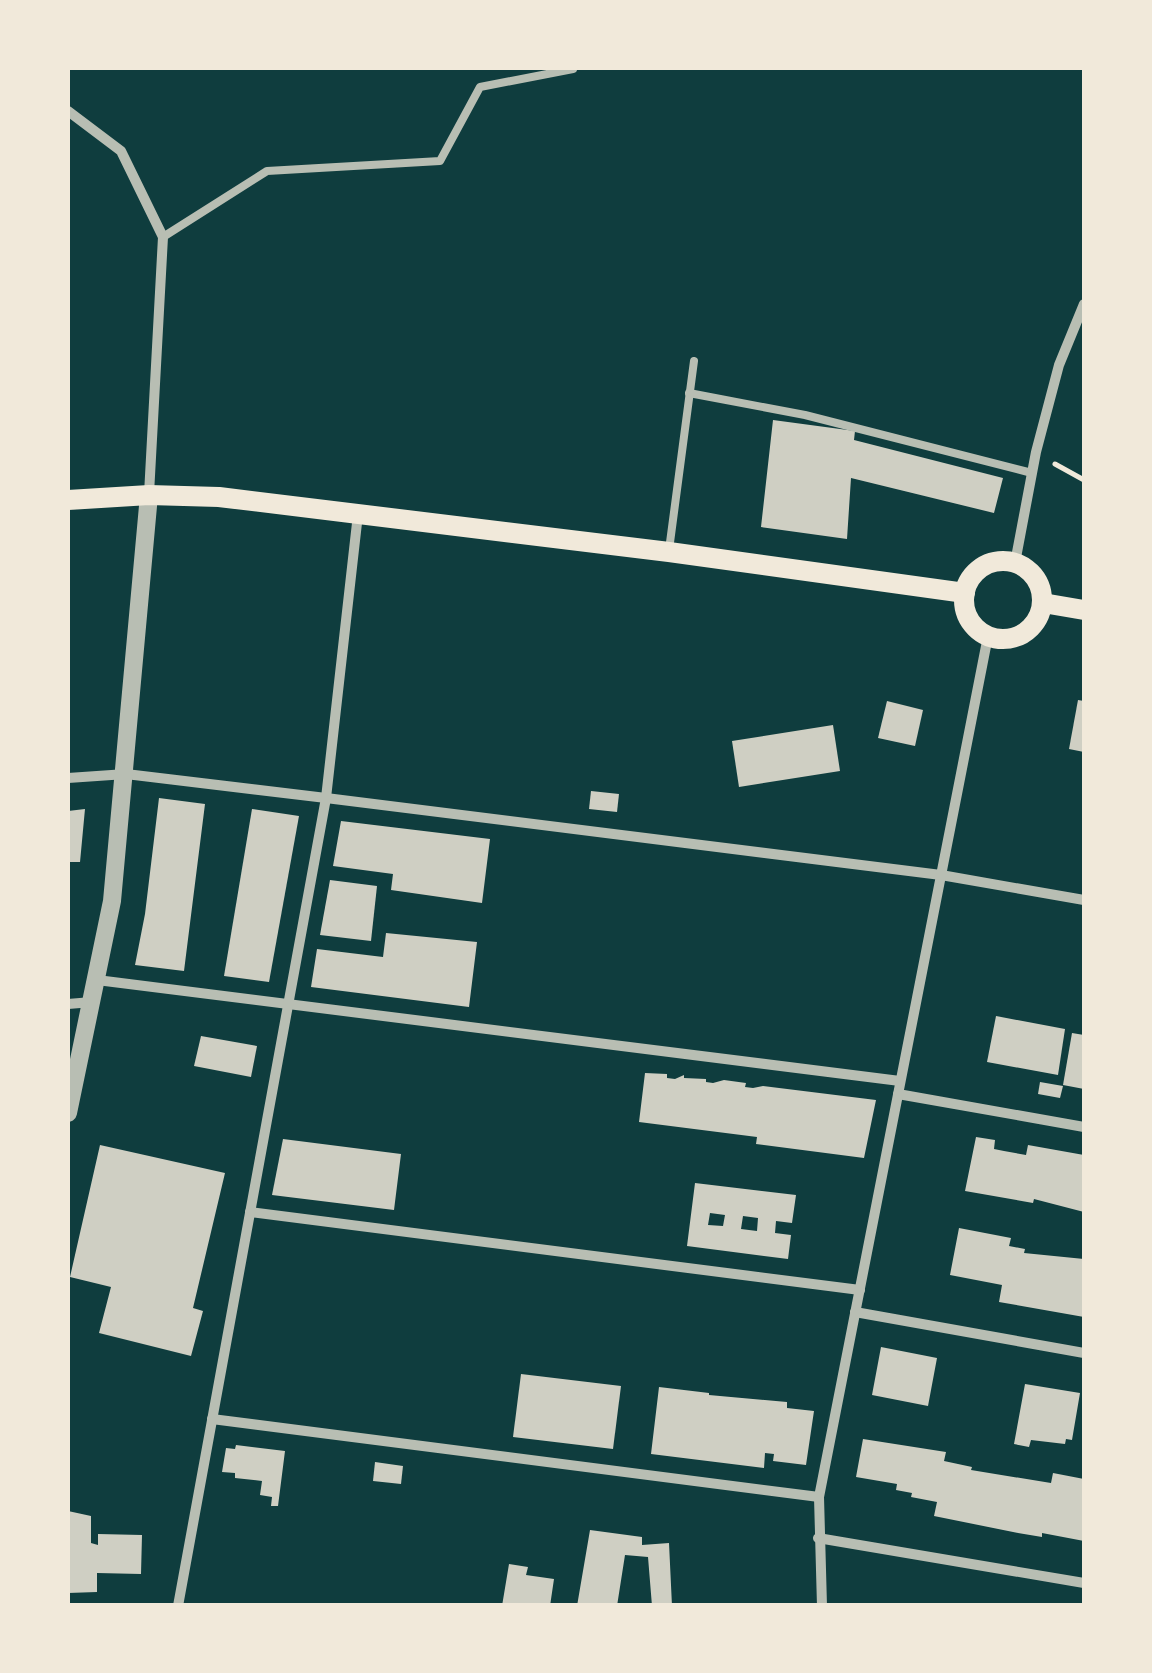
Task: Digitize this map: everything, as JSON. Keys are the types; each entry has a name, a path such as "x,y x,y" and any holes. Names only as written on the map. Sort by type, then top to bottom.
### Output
{"main road":[{"path":"68,500 148,495 219,497 965,593"},
{"path":"1015,563 1036,578 1042,603 1040,616 1023,634 1011,638 988,636 968,618 965,593 970,580 989,564 1015,563"},
{"path":"1042,603 1084,610"}],"street":[{"path":"68,111 121,152 163,236 126,774 112,901 68,1113"},
{"path":"1015,563 1036,452 1059,365 1084,304"},
{"path":"178,1606 326,798 358,513"},
{"path":"822,1606 819,1497 988,636"},
{"path":"68,778 126,774 326,798 941,875 1084,900"},
{"path":"97,980 900,1081"},
{"path":"68,1004 92,1002"},
{"path":"898,1094 1084,1126"},
{"path":"250,1212 860,1290"},
{"path":"855,1312 1084,1352"},
{"path":"212,1419 819,1497"},
{"path":"818,1538 1084,1583"}],"lane":[{"path":"163,236 268,171 440,161 480,86 573,70"},
{"path":"668,552 694,361"},
{"path":"689,393 805,415 1032,473"}],"path":[{"path":"1036,452 1084,480"}],"building":[{"path":"773,420 855,431 854,440 1003,478 994,513 851,478 847,539 761,527"},
{"path":"1078,700 1084,701 1084,752 1069,749"},
{"path":"887,701 923,710 915,746 878,738"},
{"path":"833,725 840,771 739,787 732,741"},
{"path":"591,791 619,794 617,812 589,809"},
{"path":"159,798 205,804 184,971 135,965"},
{"path":"85,809 80,862 68,862 68,811"},
{"path":"252,809 299,816 269,982 224,976"},
{"path":"341,821 490,839 482,903 391,890 393,874 333,866"},
{"path":"330,880 377,886 371,941 320,935"},
{"path":"386,933 477,942 469,1007 311,987 317,949 383,957"},
{"path":"996,1016 1065,1029 1058,1075 987,1062"},
{"path":"1072,1033 1084,1035 1084,1089 1063,1085"},
{"path":"201,1036 257,1046 251,1077 194,1066"},
{"path":"645,1073 876,1100 864,1158 756,1144 757,1137 639,1122"},
{"path":"1040,1082 1063,1086 1060,1098 1038,1094"},
{"path":"976,1137 995,1140 994,1149 1026,1155 1028,1145 1084,1155 1084,1212 1034,1199 1033,1203 965,1191"},
{"path":"283,1139 401,1154 394,1210 272,1195"},
{"path":"100,1145 225,1173 193,1308 203,1311 191,1356 99,1333 111,1287 70,1277"},
{"path":"695,1183 796,1195 792,1223 776,1221 775,1233 791,1235 788,1259 687,1246","holes":["710,1213 725,1215 723,1226 708,1225","743,1216 758,1218 757,1231 741,1229"]},
{"path":"959,1228 1011,1238 1009,1246 1025,1249 1024,1253 1084,1259 1084,1317 999,1302 1002,1285 950,1275"},
{"path":"881,1347 937,1358 928,1406 872,1395"},
{"path":"521,1374 621,1386 613,1449 513,1437"},
{"path":"1025,1384 1080,1393 1072,1440 1066,1439 1065,1444 1031,1440 1029,1447 1014,1444"},
{"path":"659,1387 787,1402 787,1408 814,1411 806,1465 773,1461 774,1454 765,1453 764,1468 651,1454"},
{"path":"863,1439 946,1452 944,1461 972,1467 971,1470 1051,1483 1053,1473 1084,1479 1084,1541 934,1516 937,1502 911,1497 912,1493 896,1490 897,1484 856,1477"},
{"path":"236,1445 285,1451 278,1506 271,1506 272,1497 260,1495 262,1481 222,1472 226,1448 235,1449"},
{"path":"375,1462 403,1466 401,1484 373,1481"},
{"path":"68,1511 91,1516 91,1543 98,1545 98,1534 142,1535 141,1574 97,1573 97,1592 68,1593"},
{"path":"590,1530 642,1537 642,1545 669,1543 672,1606 652,1606 648,1557 625,1555 617,1606 577,1606"},
{"path":"509,1564 528,1567 526,1575 554,1579 550,1606 502,1606"}]}
